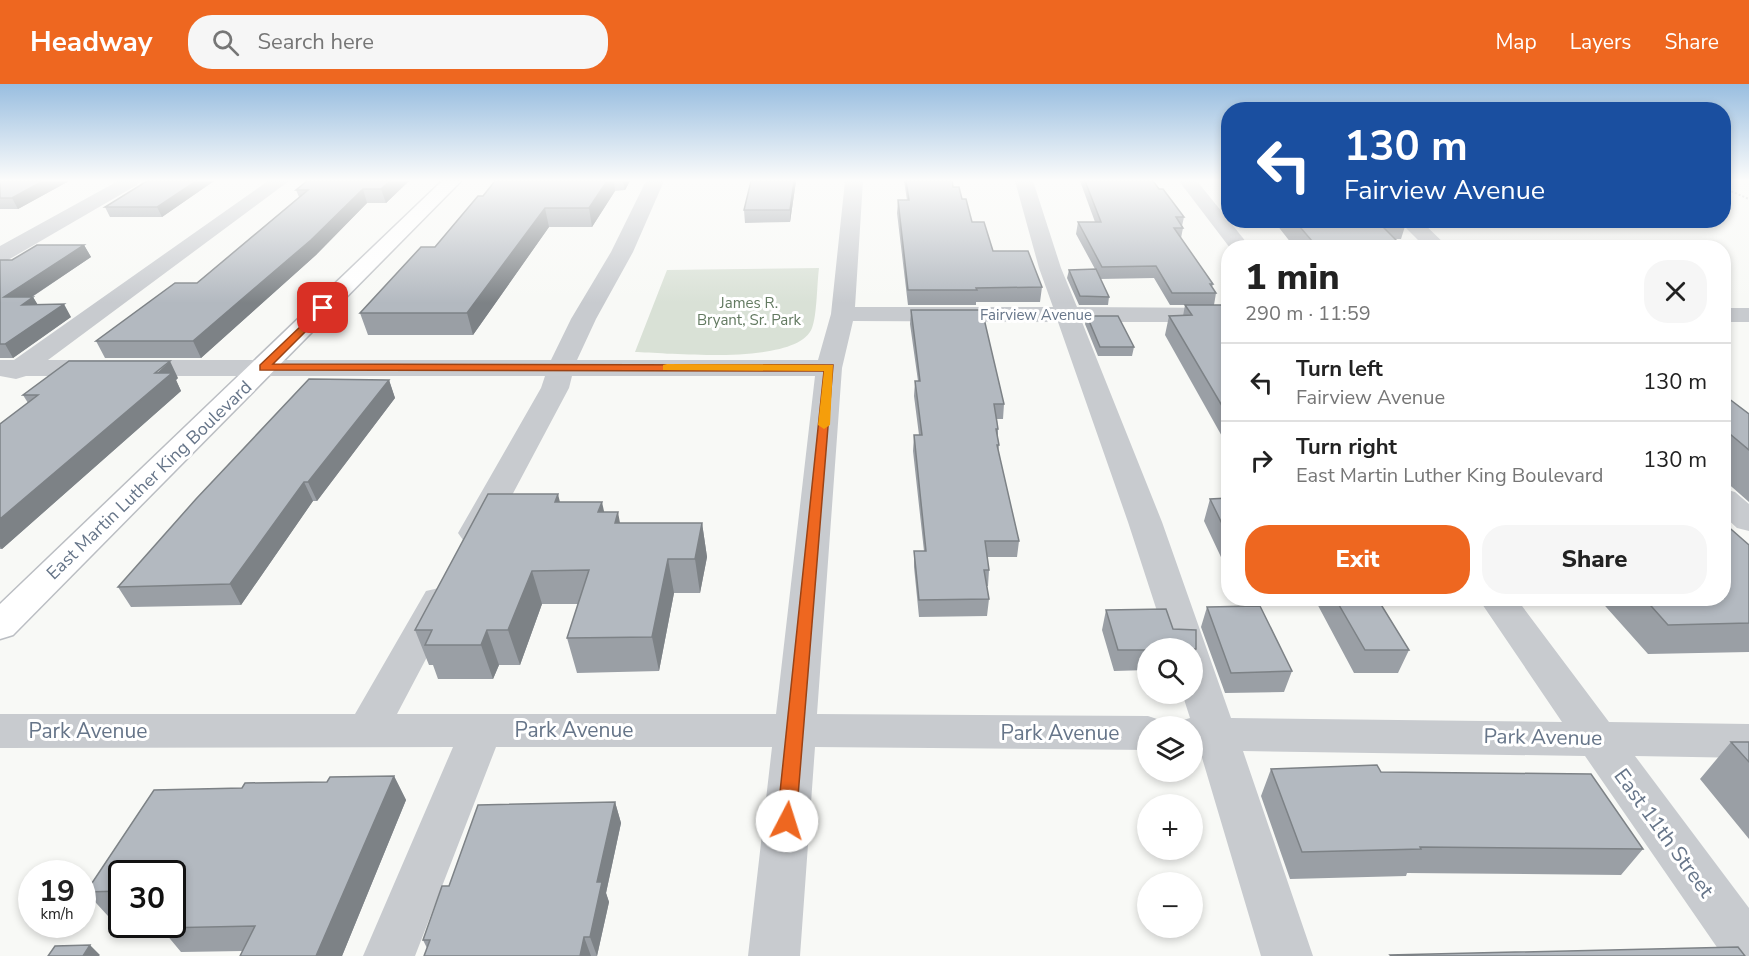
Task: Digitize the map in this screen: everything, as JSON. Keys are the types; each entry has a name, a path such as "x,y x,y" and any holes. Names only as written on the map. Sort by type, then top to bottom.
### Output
{"main road":[{"name":"East Martin Luther King Boulevard","path":"0,626 411,222"}],"street":[{"path":"0,255 59,222"},
{"path":"6,373 222,222"},
{"path":"367,730 555,388 559,368 636,222"},
{"path":"774,956 829,368 843,315 851,222"},
{"path":"1036,222 1050,268 1145,522 1185,638"},
{"path":"1225,228 1235,240"},
{"path":"1417,228 1430,240"},
{"name":"Fairview Avenue","path":"843,315 1221,315"},
{"path":"6,373 263,368 829,368"},
{"path":"1731,505 1749,521"},
{"name":"East 11th Street","path":"1502,606 1749,950"},
{"path":"1200,704 1205,734 1235,798 1287,956"},
{"path":"389,956 481,730"},
{"name":"Park Avenue","path":"0,731 795,730 1137,733"},
{"name":"Park Avenue","path":"1205,734 1749,741"}],"green space":[{"name":"James R. Bryant, Sr. Park","path":"819,268 814,323 802,340 783,348 759,353 703,355 635,352 667,270"}],"building":[{"path":"270,222 330,222 193,341 96,341 175,283 197,283"},
{"path":"456,222 535,222 467,313 360,313 421,247 435,247"},
{"path":"900,222 984,222 993,251 1028,251 1042,287 976,288 977,290 908,290"},
{"path":"1078,222 1179,222 1183,228 1174,228 1213,284 1210,284 1216,293 1172,293 1156,266 1102,267"},
{"path":"1301,228 1384,228 1396,240 1311,240"},
{"path":"37,245 84,245 4,297 33,297 22,305 64,304 5,344 0,344 0,260 12,260"},
{"path":"1096,269 1109,297 1080,296 1069,270"},
{"path":"1185,305 1221,305 1221,404 1169,316 1192,315"},
{"path":"911,310 982,310 1004,404 994,404 998,429 996,429 999,445 997,445 1019,541 985,541 989,570 984,570 989,599 919,600 914,551 926,551 914,435 922,435 915,381 920,381"},
{"path":"1087,316 1118,316 1134,347 1100,347"},
{"path":"69,361 170,361 155,373 172,373 0,519 0,424 38,395 23,395"},
{"path":"309,379 389,380 308,482 304,482 230,584 118,587 196,499"},
{"path":"1731,400 1749,414 1749,450 1731,435"},
{"path":"488,494 558,494 555,502 602,502 598,512 618,512 615,523 702,523 695,559 668,559 652,637 567,638 589,570 532,571 508,630 487,630 481,645 425,645 432,630 415,630"},
{"path":"1221,498 1221,522 1210,499"},
{"path":"1731,529 1749,545 1749,623 1668,625 1651,606 1731,606"},
{"path":"1260,606 1292,671 1231,673 1207,607"},
{"path":"1340,606 1382,606 1409,650 1365,650"},
{"path":"1166,609 1173,629 1196,630 1196,638 1137,638 1137,650 1118,650 1106,610"},
{"path":"1731,742 1749,742 1749,762"},
{"path":"1377,765 1381,772 1591,774 1643,849 1420,847 1421,849 1302,852 1271,769"},
{"path":"394,776 316,956 240,956 255,926 186,927 186,860 108,860 108,891 96,892 96,877 154,790 242,788 245,783 327,782 330,777"},
{"path":"615,802 597,882 602,882 590,937 584,937 580,956 424,956 430,940 423,940 442,886 449,886 478,805"},
{"path":"90,945 83,956 48,956 55,946"},
{"path":"1738,947 1745,956 1390,955"}],"slow traffic":[{"path":"667,368 829,368 824,425"}],"route":[{"path":"323,308 263,368 829,368 787,821"}]}
